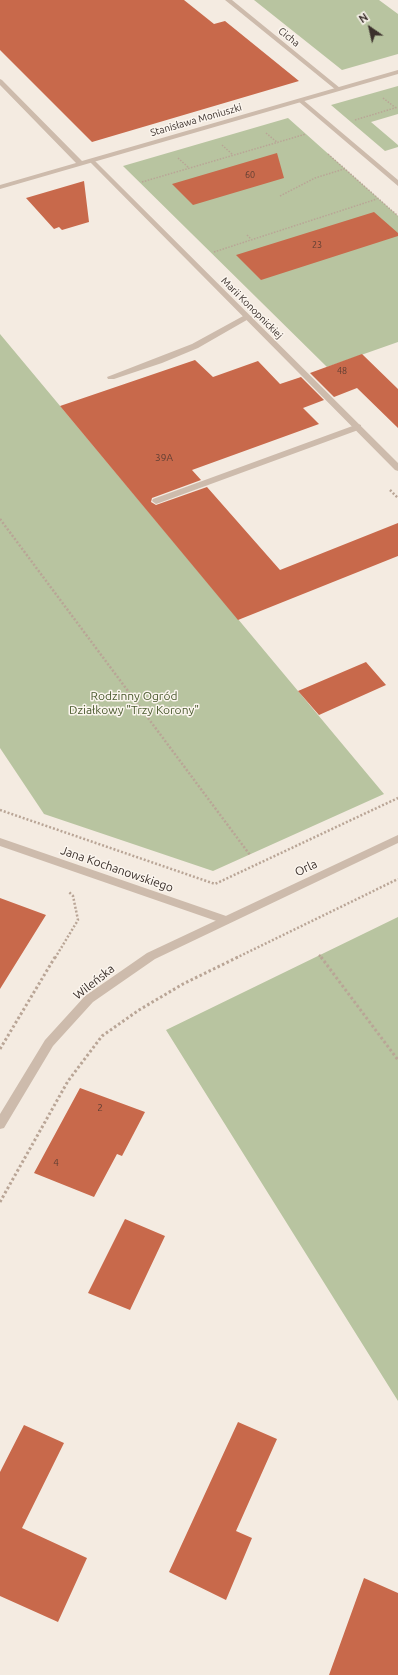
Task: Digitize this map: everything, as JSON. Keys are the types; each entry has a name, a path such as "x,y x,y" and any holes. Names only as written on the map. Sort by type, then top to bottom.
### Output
{"street":[{"name":"Cicha","path":"228,0 338,88"},
{"name":"Stanisława Moniuszki","path":"0,187 338,88 398,72"},
{"path":"0,81 81,164"},
{"path":"300,100 398,184"},
{"name":"Marii Konopnickiej","path":"92,161 398,468"},
{"path":"112,377 159,361 195,346 248,317"},
{"path":"156,501 358,427"},
{"name":"Orla","path":"225,920 398,839"},
{"name":"Jana Kochanowskiego","path":"0,842 225,920"},
{"name":"Wileńska","path":"0,1124 49,1043 89,999 151,956 225,920"}],"path":[{"path":"381,96 397,108"},
{"path":"350,121 397,108"},
{"path":"264,130 278,143"},
{"path":"140,183 306,134 302,130"},
{"path":"220,143 234,156"},
{"path":"323,149 377,199 398,216"},
{"path":"176,156 189,169"},
{"path":"280,196 315,178 344,169"},
{"path":"212,253 377,199"},
{"path":"246,235 252,240"},
{"path":"0,520 250,855"},
{"path":"0,810 215,884 398,798"},
{"path":"0,1202 68,1081 102,1036 139,1010 183,984 398,879"},
{"path":"0,1049 78,920 73,896 64,887"},
{"path":"320,955 398,1060"}],"green space":[{"path":"254,0 379,0 398,14 398,54 342,70"},
{"path":"398,86 398,114 371,122 398,145 398,147 385,151 331,105"},
{"path":"288,118 398,216 398,342 327,367 123,166"},
{"name":"Rodzinny Ogród Działkowy \"Trzy Korony\"","path":"0,334 384,794 213,871 44,814 0,748"},
{"path":"398,917 398,1401 166,1030"}],"building":[{"path":"0,0 184,0 214,24 225,21 299,81 92,142 0,50"},
{"path":"277,153 284,178 193,205 172,184"},
{"path":"84,181 89,222 62,230 59,227 54,229 26,198"},
{"path":"374,212 398,233 398,236 261,280 236,255"},
{"path":"362,354 398,389 398,428 357,388 334,397 310,373"},
{"path":"195,360 213,377 258,361 280,384 301,377 324,400 303,408 319,424 192,470 201,480 152,498 151,502 156,505 207,487 280,570 398,523 398,556 238,620 60,406"},
{"path":"366,662 386,685 319,715 298,691"},
{"path":"0,898 46,915 0,989"},
{"path":"80,1088 145,1112 122,1156 117,1154 94,1197 34,1173"},
{"path":"125,1219 165,1236 130,1310 88,1293"},
{"path":"238,1422 277,1439 236,1531 252,1538 226,1600 169,1572"},
{"path":"24,1425 64,1443 22,1528 87,1558 58,1622 0,1596 0,1472"},
{"path":"364,1578 398,1593 398,1675 329,1675"}]}
